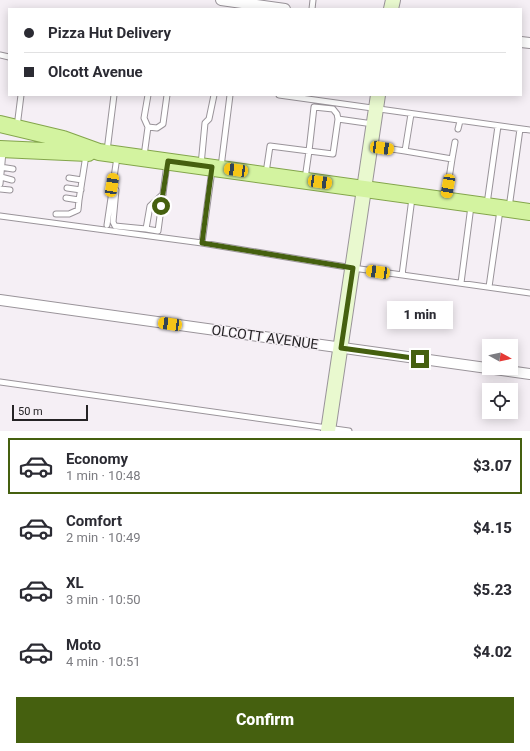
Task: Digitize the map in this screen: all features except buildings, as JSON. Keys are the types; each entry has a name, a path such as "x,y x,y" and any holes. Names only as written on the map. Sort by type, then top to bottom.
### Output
{"main road":[{"path":"0,124 63,139 102,153"},
{"path":"16,128 6,149 102,153 144,157 530,212"}],"street":[{"path":"221,0 278,8"},
{"path":"328,430 377,102"},
{"name":"OLCOTT AVENUE","path":"0,300 530,374"}],"lane":[{"path":"16,128 21,96"},
{"path":"56,214 69,214 78,210 82,180 102,153 114,96"},
{"path":"144,157 148,127 144,118 148,96"},
{"path":"148,127 157,128 163,124 167,96"},
{"path":"211,167 205,123 209,119 214,96"},
{"path":"202,243 211,167 230,96"},
{"path":"293,96 377,102 411,114 530,130"},
{"path":"266,175 270,146 309,151 333,154 332,137 337,126 338,119 338,114 333,109 314,107 315,123 309,151 304,180"},
{"path":"405,151 411,114"},
{"path":"338,119 374,124"},
{"path":"458,129 460,121"},
{"path":"331,125 337,126"},
{"path":"489,287 492,206 498,126"},
{"path":"461,283 492,206 520,129"},
{"path":"445,200 455,142"},
{"path":"371,146 452,159"},
{"path":"0,184 1,167 6,149"},
{"path":"102,153 112,185 116,190 113,222 115,226 158,230 168,161"},
{"path":"1,167 13,169"},
{"path":"1,177 12,180"},
{"path":"69,178 82,180"},
{"path":"107,225 112,185"},
{"path":"0,188 10,190"},
{"path":"68,188 81,190"},
{"path":"146,229 150,206 163,194"},
{"path":"402,275 413,195"},
{"path":"66,198 79,200"},
{"path":"0,216 202,243 353,268 530,293"},
{"path":"0,382 328,430 349,431"}],"route":[{"path":"161,206 168,161 212,167 202,243 353,268 341,348 420,359"}]}
